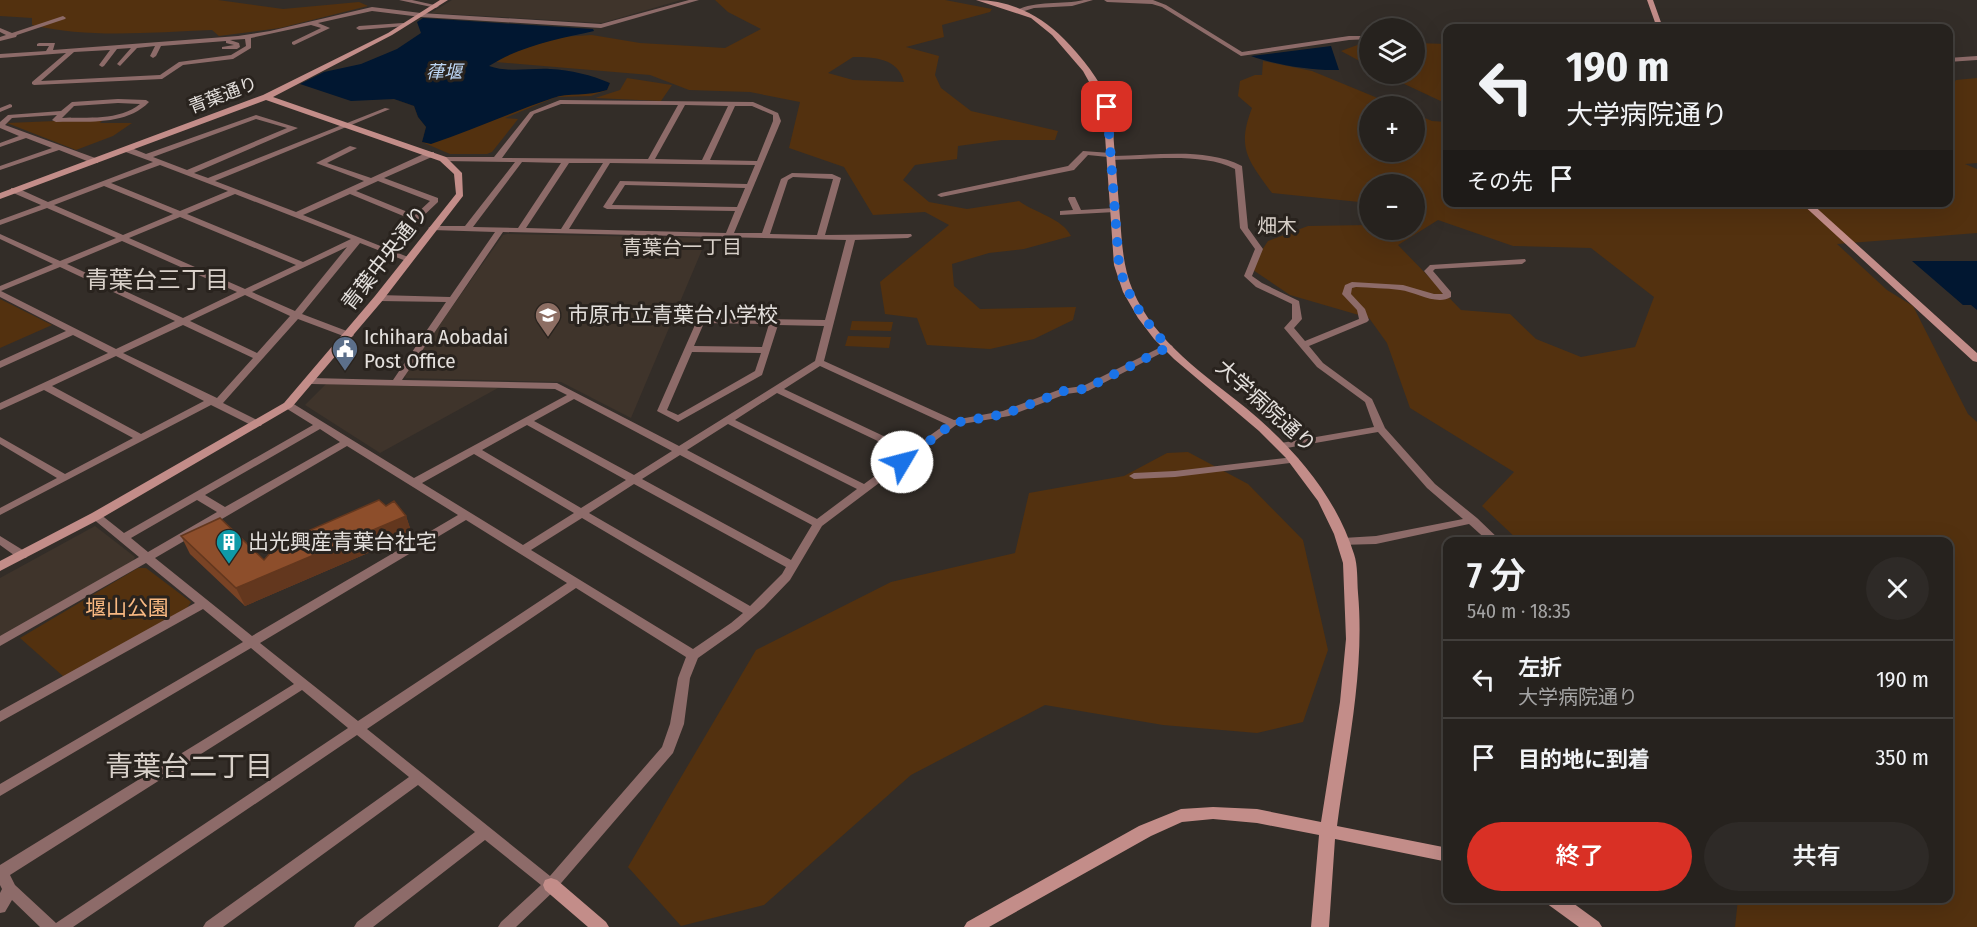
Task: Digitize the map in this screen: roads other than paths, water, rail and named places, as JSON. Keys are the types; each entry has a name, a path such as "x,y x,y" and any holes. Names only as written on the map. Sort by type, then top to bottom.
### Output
{"street":[{"path":"402,0 436,6"},
{"name":"青葉通り","path":"0,196 266,97 403,25 445,0"},
{"path":"0,56 134,48 249,36 354,11 384,9 421,15 602,26 696,0"},
{"name":"大学病院通り","path":"979,0 1018,11 1042,24 1070,50 1100,87 1107,107 1123,282 1141,316 1168,347 1294,460 1322,496 1348,554 1354,633 1328,830 1320,927"},
{"path":"1018,11 1025,2 1071,4 1090,0"},
{"path":"1107,0 1154,2 1164,6 1241,54 1359,38"},
{"path":"1650,0 1659,24"},
{"path":"384,9 360,26 403,25"},
{"path":"0,39 63,18"},
{"path":"294,43 327,28 311,23"},
{"path":"0,30 14,36"},
{"path":"71,52 34,83 162,77 181,63 233,57 249,47 249,36"},
{"path":"216,40 237,44 237,47 224,48"},
{"path":"39,45 53,44 48,53"},
{"path":"153,56 158,46"},
{"path":"120,64 134,48"},
{"path":"102,65 114,49"},
{"path":"1953,60 1977,58"},
{"path":"266,97 443,159 758,163"},
{"path":"497,159 532,113 546,106 577,100 753,104 776,114 777,121 729,235"},
{"path":"64,112 56,120 112,117 140,109 146,102 72,104 64,112 10,116 1,126 94,161"},
{"path":"650,162 682,103"},
{"path":"705,162 732,104"},
{"path":"0,110 10,106"},
{"path":"208,181 387,109"},
{"path":"146,157 256,117 294,128 187,172"},
{"path":"0,145 27,135"},
{"path":"0,168 58,148"},
{"path":"350,191 416,218 435,200 320,164 353,148"},
{"path":"126,149 409,259"},
{"path":"940,195 1071,168 1086,153 1111,156 1210,158 1229,161 1239,168 1244,228 1259,249 1248,276 1259,288 1285,295 1296,303 1297,319 1289,328 1302,345 1320,365 1369,401 1380,429 1431,486 1492,537"},
{"path":"296,214 431,154"},
{"name":"青葉中央通り","path":"0,567 96,516 288,405 312,381 460,194 458,173 443,159"},
{"path":"468,228 521,159"},
{"path":"520,230 567,160"},
{"path":"564,231 609,161"},
{"path":"0,223 160,162"},
{"path":"765,236 785,179 792,175 832,176 837,178 820,237"},
{"path":"104,183 303,265"},
{"path":"738,209 607,207 623,183 748,186"},
{"path":"14,190 297,315 349,335"},
{"path":"0,289 236,191"},
{"path":"1072,199 1078,212"},
{"path":"1810,207 1977,359"},
{"path":"1063,213 1115,210"},
{"path":"432,228 851,238 908,236"},
{"path":"396,382 501,229"},
{"path":"0,236 258,357"},
{"path":"523,550 819,363 851,238"},
{"path":"0,406 358,239"},
{"path":"0,512 215,402 297,315 358,239"},
{"path":"1302,345 1364,320 1361,309 1346,294 1348,287 1355,284 1402,288 1434,297 1447,297 1447,292 1428,271 1432,267 1521,261"},
{"path":"0,294 257,424"},
{"path":"379,298 453,300"},
{"path":"775,321 759,373 678,419 662,411 701,320 775,321 830,322"},
{"path":"0,365 74,331"},
{"path":"506,927 551,885 668,750 677,724 684,678 693,656 751,612 786,577 818,524 953,423 1005,414 1064,391 1085,389 1168,347"},
{"path":"689,349 766,350"},
{"path":"819,363 953,423"},
{"path":"312,381 548,385 574,395 681,450 818,524"},
{"path":"44,386 141,438"},
{"path":"777,389 913,454"},
{"path":"414,483 574,395"},
{"path":"288,405 693,656"},
{"path":"728,420 865,489"},
{"path":"527,421 633,481 793,566"},
{"path":"123,538 319,425"},
{"path":"1281,446 1380,429"},
{"path":"0,440 65,478"},
{"path":"0,642 347,442"},
{"path":"474,450 751,612"},
{"path":"1134,476 1185,475 1260,462 1294,460"},
{"path":"197,495 225,512"},
{"path":"0,791 466,515"},
{"path":"96,516 600,927"},
{"path":"1343,542 1376,540 1473,520"},
{"path":"0,540 22,555"},
{"path":"61,927 575,583"},
{"path":"0,717 202,604"},
{"path":"50,927 10,889 1,872 303,684"},
{"path":"211,927 418,777"},
{"path":"975,926 1145,831 1181,816 1213,813 1257,816 1443,854"},
{"path":"362,927 486,832"},
{"path":"0,907 10,889"},
{"path":"1559,903 1593,927"}],"water":[{"name":"葎堰","path":"423,18 593,29 594,31 526,48 489,66 512,70 566,70 610,83 607,90 553,98 431,144 422,142 426,127 418,117 414,106 394,99 351,101 300,84 324,72 361,64 397,49 421,33 417,22"},
{"path":"1331,46 1339,70 1295,67 1251,56"},
{"path":"1912,261 1977,261 1977,310 1971,305 1963,305"}],"place":[{"name":"市原市立青葉台小学校","path":"548,338"},
{"name":"Ichihara Aobadai Post Office","path":"345,372"},
{"name":"出光興産青葉台社宅","path":"229,565"}],"district":[{"name":"畑木","path":"1277,226"},
{"name":"青葉台一丁目","path":"682,247"},
{"name":"青葉台三丁目","path":"157,280"},
{"name":"青葉台二丁目","path":"189,766"}],"park label":[{"name":"堰山公園","path":"127,608"}]}
